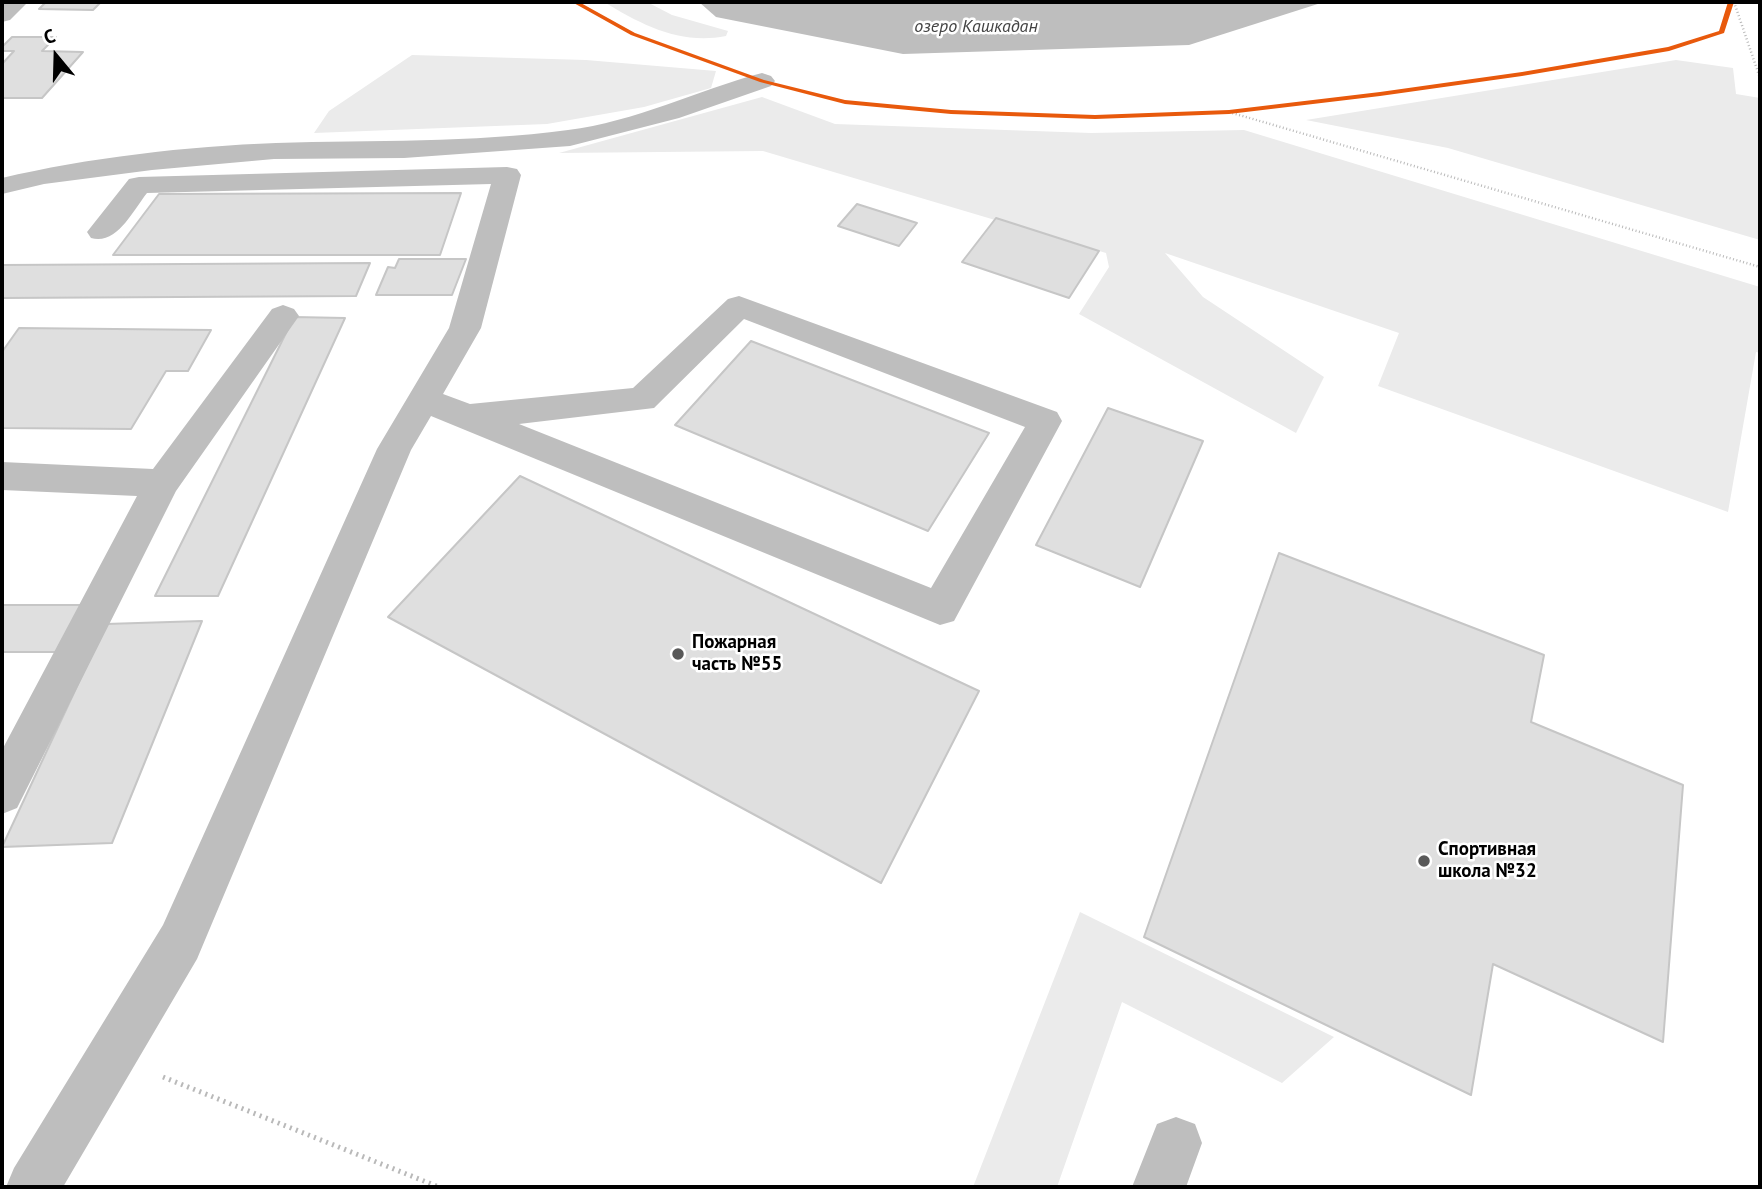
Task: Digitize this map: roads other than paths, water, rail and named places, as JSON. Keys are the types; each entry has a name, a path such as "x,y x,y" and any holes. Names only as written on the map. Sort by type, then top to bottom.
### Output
{"street":[{"path":"2,15 17,2"},
{"path":"2,186 44,176 152,162 274,151 404,150 570,138 670,113 762,81"},
{"path":"33,1187 180,942 394,449 466,328 507,175 138,185 101,232"},
{"path":"423,399 940,609 1045,421 739,306 642,399 468,417"},
{"path":"2,793 162,484 283,316"},
{"path":"2,477 162,484"}],"water":[{"name":"озеро Кашкадан","path":"699,2 1324,2 1189,45 903,54 716,17"}],"place":[{"name":"Пожарная часть №55","path":"678,654"},
{"name":"Спортивная школа №32","path":"1424,861"}]}
